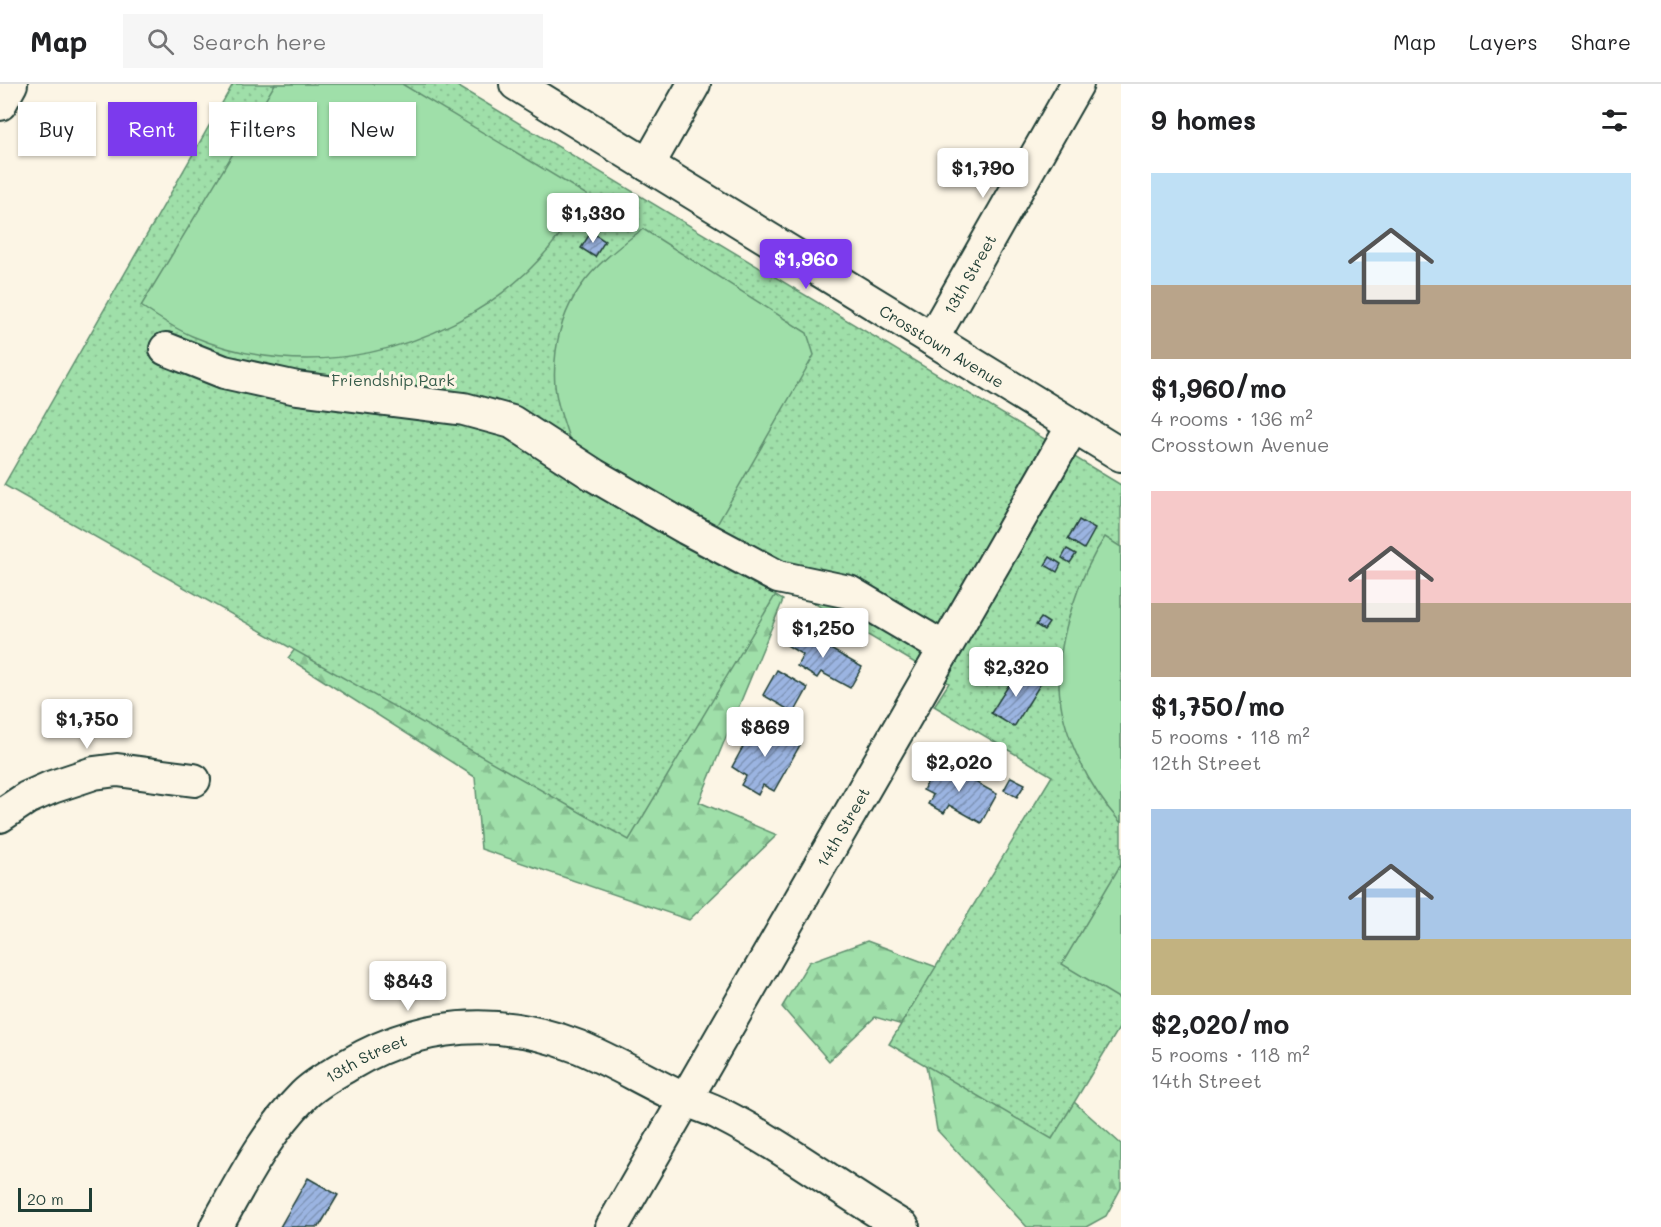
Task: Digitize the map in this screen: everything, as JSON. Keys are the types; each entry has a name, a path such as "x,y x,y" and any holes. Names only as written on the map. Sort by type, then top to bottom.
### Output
{"street":[{"path":"0,104 11,84"},
{"name":"Crosstown Avenue","path":"516,84 1121,455"},
{"path":"648,165 694,84"},
{"name":"13th Street","path":"932,339 1077,84"},
{"path":"166,349 224,372 297,388 464,409 512,422 614,487 767,572 778,577 849,592 944,648"},
{"name":"14th Street","path":"612,1227 1073,426"},
{"path":"0,816 27,798 94,773 117,770 194,780"},
{"name":"13th Street","path":"216,1227 270,1135 305,1094 371,1051 404,1038 445,1029 484,1026 533,1033 578,1047 621,1066 685,1100 721,1114 903,1227"}],"green space":[{"name":"Friendship Park","path":"233,84 454,84 1121,485 1121,1025 1052,1139 889,1044 1052,776 934,706 949,683 782,584 629,840 4,485 192,156 197,156 197,147 209,126 209,156 317,156 317,102 223,102"},
{"path":"275,84 402,84 587,195 567,225 528,271 493,300 454,323 413,341 369,353 325,358 280,358 235,350 192,336 141,306 232,156 317,156 317,102 264,102"},
{"path":"643,229 807,333 814,355 711,535 580,455 570,440 557,400 555,360 560,330 566,312 585,280 597,267"},
{"path":"508,443 783,600 699,802 777,835 689,920 481,849 475,777 288,658 378,544"},
{"path":"1105,537 1121,547 1121,823 1098,793 1078,758 1065,721 1059,684 1066,627 1079,588"},
{"path":"1121,864 1121,998 1120,999 1062,964"},
{"path":"867,941 1014,996 1064,1093 1121,1144 1121,1188 1106,1216 1086,1227 1027,1227 937,1130 920,1030 875,1017 829,1061 782,1007 809,962"}],"building":[{"path":"591,232 605,241 595,257 581,248"},
{"path":"1079,520 1095,529 1084,549 1068,539"},
{"path":"1067,549 1076,554 1070,563 1062,558"},
{"path":"1050,557 1061,564 1057,572 1045,565"},
{"path":"1041,618 1049,623 1044,630 1036,625"},
{"path":"794,628 862,667 850,688 821,672 817,678 797,666 803,655 785,644"},
{"path":"1019,669 1041,683 1014,727 991,713"},
{"path":"777,670 808,688 794,713 763,695"},
{"path":"757,721 800,745 774,791 763,785 758,795 741,785 746,776 732,767"},
{"path":"939,762 997,794 981,823 949,805 944,813 928,804 933,795 923,790"},
{"path":"1011,777 1025,784 1017,797 1004,790"},
{"path":"308,1178 338,1195 319,1227 280,1227"}]}
